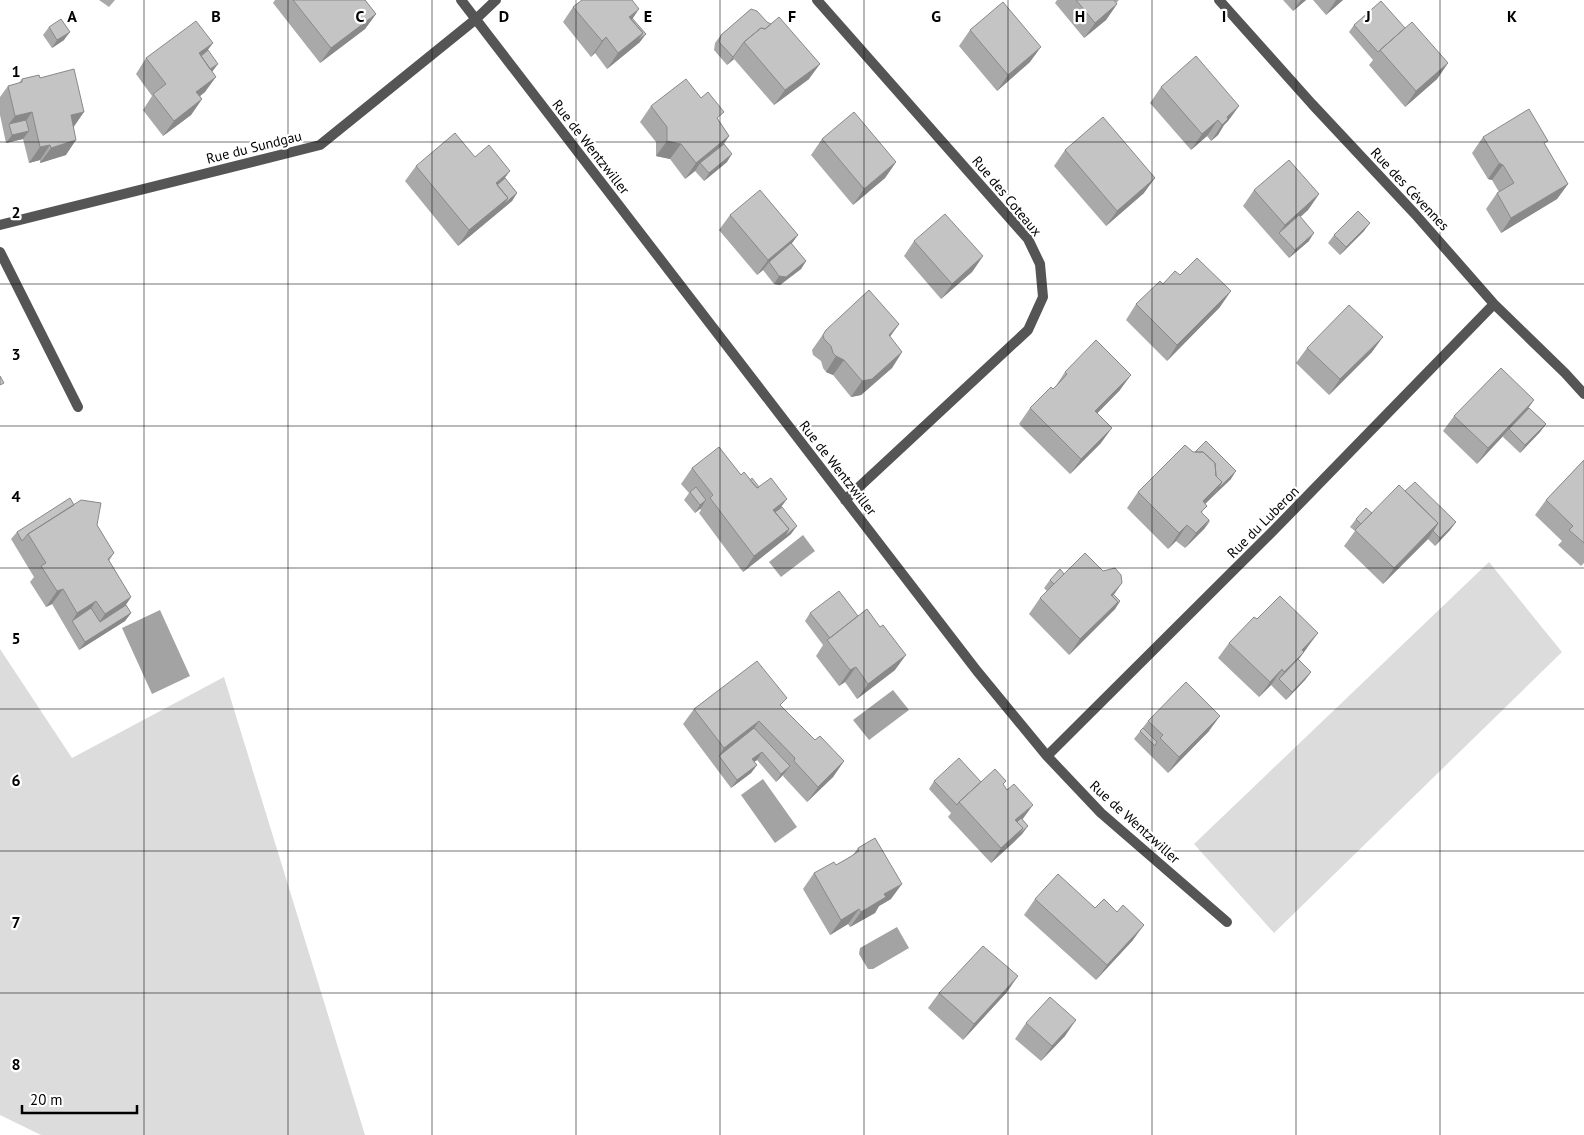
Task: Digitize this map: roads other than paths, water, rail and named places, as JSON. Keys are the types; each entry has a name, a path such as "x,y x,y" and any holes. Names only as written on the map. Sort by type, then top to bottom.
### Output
{"street":[{"name":"Rue de Wentzwiller","path":"461,0 977,671 1047,756 1101,813 1228,922"},
{"name":"Rue du Sundgau","path":"0,225 320,144 476,19 496,0"},
{"name":"Rue des Coteaux","path":"817,0 1028,239 1040,264 1043,297 1028,330 846,500"},
{"name":"Rue des Cévennes","path":"1219,0 1312,104 1415,214 1494,304 1566,373 1584,394"},
{"path":"0,252 78,407"},
{"name":"Rue du Luberon","path":"1047,756 1274,530 1494,304"}]}
